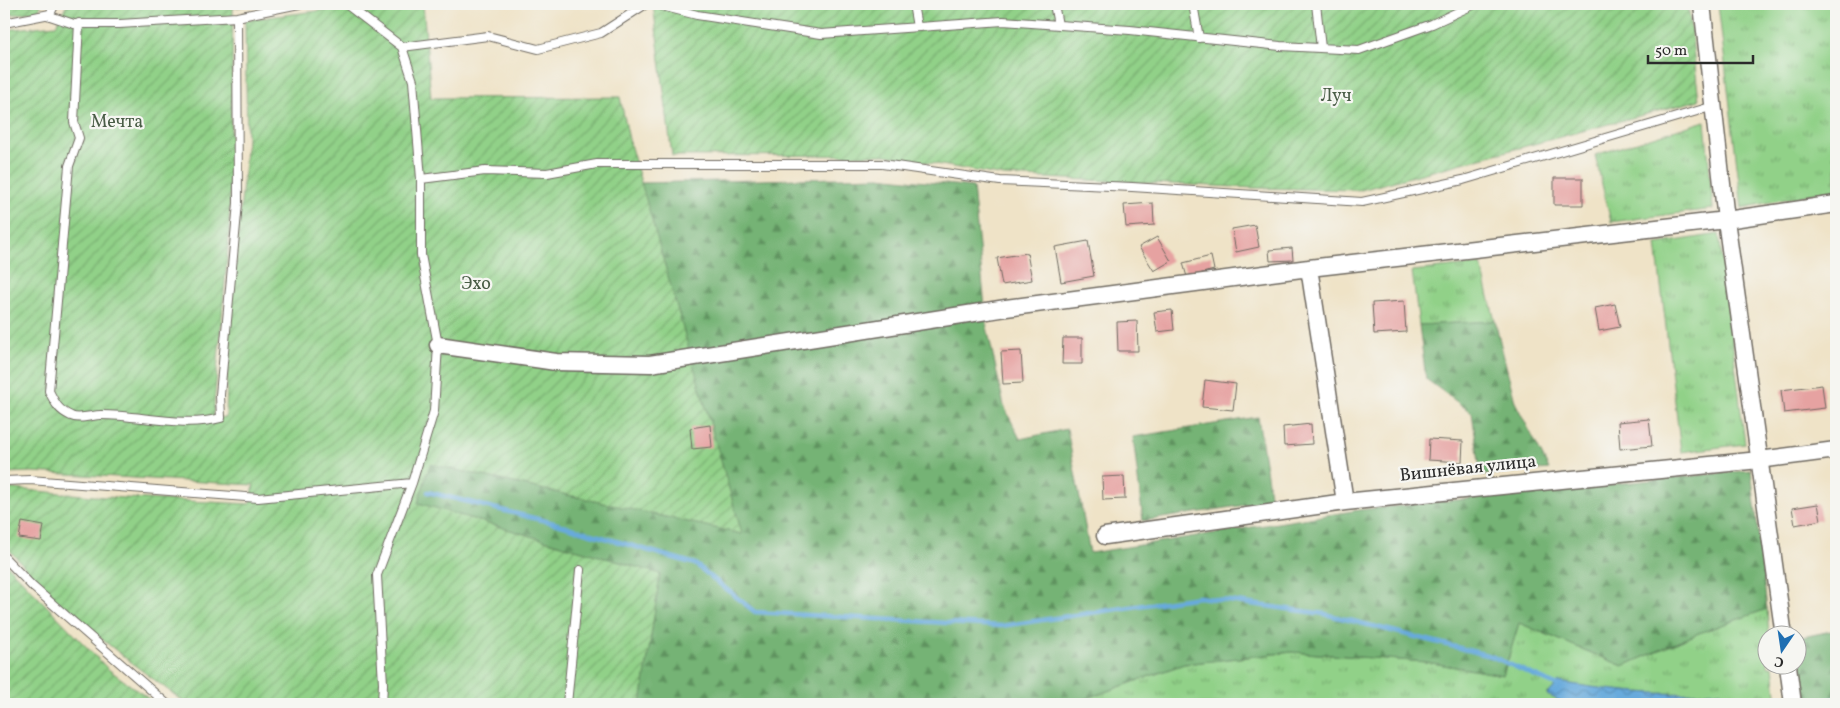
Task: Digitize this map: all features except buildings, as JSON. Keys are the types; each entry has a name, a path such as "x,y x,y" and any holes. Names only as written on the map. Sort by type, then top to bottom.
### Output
{"street":[{"path":"1702,4 1726,220 1783,626"},
{"path":"438,345 556,362 650,364 1006,308 1309,268 1726,220 1836,204"},
{"path":"1309,268 1345,502"},
{"name":"Вишнёвая улица","path":"1105,536 1345,502 1759,460 1836,450"},
{"path":"1790,676 1794,704"}],"lane":[{"path":"47,15 50,14 55,4"},
{"path":"4,23 47,15 79,23 119,24 237,17 299,4"},
{"path":"346,4 402,47 413,81 421,179 421,255 438,345 434,411 412,483 377,575 383,684 382,704"},
{"path":"402,47 488,36 538,49 601,33 646,4"},
{"path":"654,4 697,15 821,34 1003,21 1280,46 1359,50 1432,24 1474,4"},
{"path":"913,4 917,27"},
{"path":"1054,4 1058,25"},
{"path":"1192,4 1199,38"},
{"path":"1316,4 1321,48"},
{"path":"79,23 74,122 79,138 69,166 49,391 58,409 73,418 101,415 173,421 209,421 221,418 220,395 238,203 237,17"},
{"path":"421,179 485,171 547,173 597,164 882,164 1000,182 1132,187 1362,202 1463,180 1714,106"},
{"path":"4,481 30,480 258,498 412,483"},
{"path":"4,557 69,618 168,704"},
{"path":"567,704 580,570"}],"green space":[{"path":"4,4 42,4 38,11 4,16"},
{"name":"Эхо","path":"67,4 256,4 233,8 229,236 213,416 226,418 228,345 247,139 245,20 373,4 423,4 431,98 620,97 630,144 742,534 430,464 418,503 660,574 641,704 187,704 60,606 4,544 4,488 105,497 250,504 254,485 32,472 4,473 4,30 56,25"},
{"name":"Луч","path":"653,4 1688,4 1699,100 1361,190 1255,188 1004,176 885,155 672,156"},
{"path":"1718,4 1836,4 1836,189 1742,208"},
{"path":"1705,121 1713,209 1611,222 1595,155"},
{"path":"879,177 973,187 987,327 1004,406 1020,439 1067,429 1090,553 1359,510 1751,470 1767,609 1699,633 1623,666 1519,623 1503,675 1426,662 1292,652 1184,664 1071,704 641,704 660,574 418,503 430,464 742,534 641,183"},
{"path":"1719,234 1745,444 1681,452 1656,244"},
{"path":"1481,264 1495,321 1419,325 1412,271"},
{"path":"1495,321 1515,402 1549,469 1481,475 1472,413 1426,379 1419,325"},
{"path":"1258,417 1271,501 1143,521 1133,437"},
{"path":"4,562 108,669 156,704 4,704"},
{"path":"1767,609 1768,626 1758,626 1758,676 1774,676 1777,704 1071,704 1184,664 1292,652 1426,662 1503,675 1519,623 1623,666 1699,633"},
{"path":"1836,630 1836,704 1806,704 1803,676 1808,676 1808,636"}],"water":[{"path":"1559,682 1640,692 1700,693 1721,691 1737,704 1567,704 1547,695"}],"waterway":[{"path":"428,492 550,522 695,564 755,612 1001,626 1199,597 1325,614 1491,656 1560,687"},
{"path":"1804,703 1836,699"}],"park label":[{"name":"Мечта","path":"117,122"}]}
